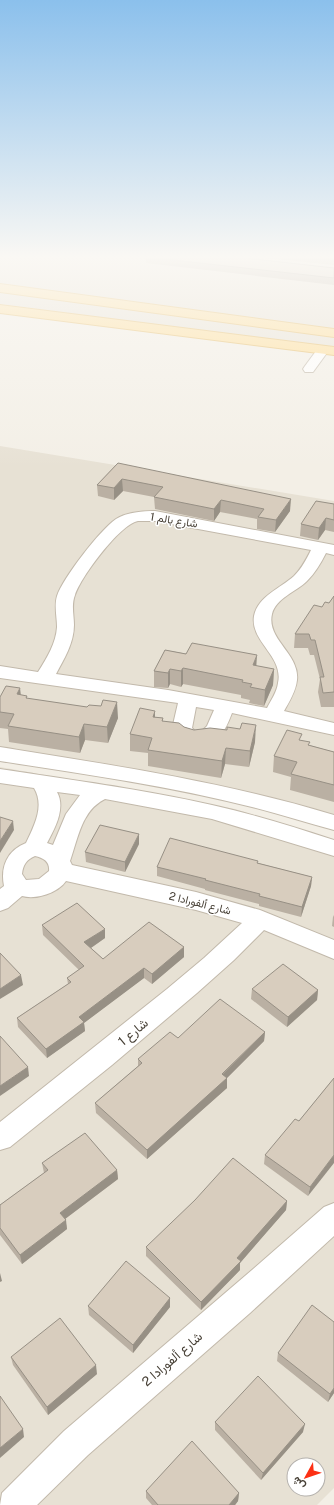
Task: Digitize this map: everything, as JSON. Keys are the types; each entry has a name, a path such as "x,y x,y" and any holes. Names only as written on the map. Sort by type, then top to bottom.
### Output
{"main road":[{"path":"135,326 328,351"},
{"path":"284,326 334,333"}],"street":[{"path":"309,369 328,351"},
{"name":"شارع بالم 1","path":"44,678 64,638 64,609 69,588 103,542 117,526 129,519 155,516 328,549"},
{"path":"273,714 286,689 289,674 285,660 264,631 263,616 265,609 275,597 302,577 328,549"},
{"path":"0,672 273,714 334,729"},
{"path":"188,700 182,729 186,735 196,738 206,738 214,732 225,706"},
{"path":"0,754 222,793 274,806 334,824"},
{"path":"0,776 161,802 211,812 261,825 334,848"},
{"path":"34,848 42,831 49,809 49,795 41,782"},
{"path":"60,866 52,853 34,848 16,853 3,864 6,878 18,887 31,889 44,887 52,883 60,866 79,812 86,801 102,792"},
{"path":"49,809 79,812"},
{"name":"شارع ألفورادا 2","path":"60,866 260,919 334,950"},
{"path":"0,902 18,887"},
{"name":"شارع 1","path":"0,1138 78,1077 188,986 226,953 260,919"},
{"name":"شارع ألفورادا 2","path":"14,1505 33,1484 95,1426 297,1252 334,1217"}],"shaded area":[{"path":"169,326 334,326 334,348"},
{"path":"0,446 334,501 334,816 279,799 218,785 151,772 0,748"},
{"path":"0,767 235,809 334,841 334,1488 326,1496 326,1457 286,1457 286,1497 325,1497 317,1505 0,1505"}],"building":[{"path":"118,463 291,499 276,520 258,517 264,509 221,500 214,509 154,497 163,487 122,479 114,488 97,485"},
{"path":"316,501 334,504 334,520 326,518 319,528 301,524"},
{"path":"334,596 334,692 323,693 320,677 324,677 315,640 311,640 309,634 295,634 314,605 322,607 325,602 329,603"},
{"path":"192,643 257,655 253,665 274,669 265,690 250,687 252,684 242,682 243,680 183,668 181,671 170,669 168,673 154,671 165,650 186,654"},
{"path":"6,686 20,688 17,694 27,696 26,698 87,707 89,705 101,706 103,700 117,702 107,727 84,724 79,737 8,726 14,714 0,712 0,697"},
{"path":"140,708 155,711 153,717 163,718 162,721 179,723 184,727 194,730 210,728 227,730 227,727 240,729 242,723 256,725 250,751 226,748 222,761 148,750 152,738 130,734"},
{"path":"287,730 302,734 299,740 310,742 308,745 334,752 334,785 291,774 297,762 274,756"},
{"path":"0,817 13,821 0,841"},
{"path":"100,825 139,834 125,862 85,852"},
{"path":"170,838 312,877 302,907 259,896 260,894 205,880 206,879 157,867"},
{"path":"77,903 105,929 84,942 103,959 149,922 184,947 152,974 144,968 79,1017 84,1022 46,1049 17,1018 71,982 67,978 84,966 42,925"},
{"path":"0,953 21,975 0,989"},
{"path":"283,964 318,990 288,1017 252,989"},
{"path":"220,999 265,1032 222,1074 227,1078 147,1150 95,1103 142,1063 138,1059 170,1032 178,1038"},
{"path":"0,1036 28,1067 0,1086"},
{"path":"334,1078 334,1155 310,1187 265,1155 295,1119 299,1121"},
{"path":"85,1133 117,1170 60,1213 66,1220 20,1255 0,1228 0,1205 48,1170 42,1163"},
{"path":"233,1158 287,1201 237,1258 241,1261 201,1302 146,1247 195,1200"},
{"path":"126,1261 170,1298 133,1345 88,1306"},
{"path":"312,1305 334,1322 334,1388 330,1394 278,1353"},
{"path":"60,1318 96,1365 47,1407 11,1357"},
{"path":"258,1376 305,1424 263,1473 215,1422"},
{"path":"0,1396 23,1429 0,1448"},
{"path":"192,1441 239,1493 229,1505 158,1505 146,1491"}]}
